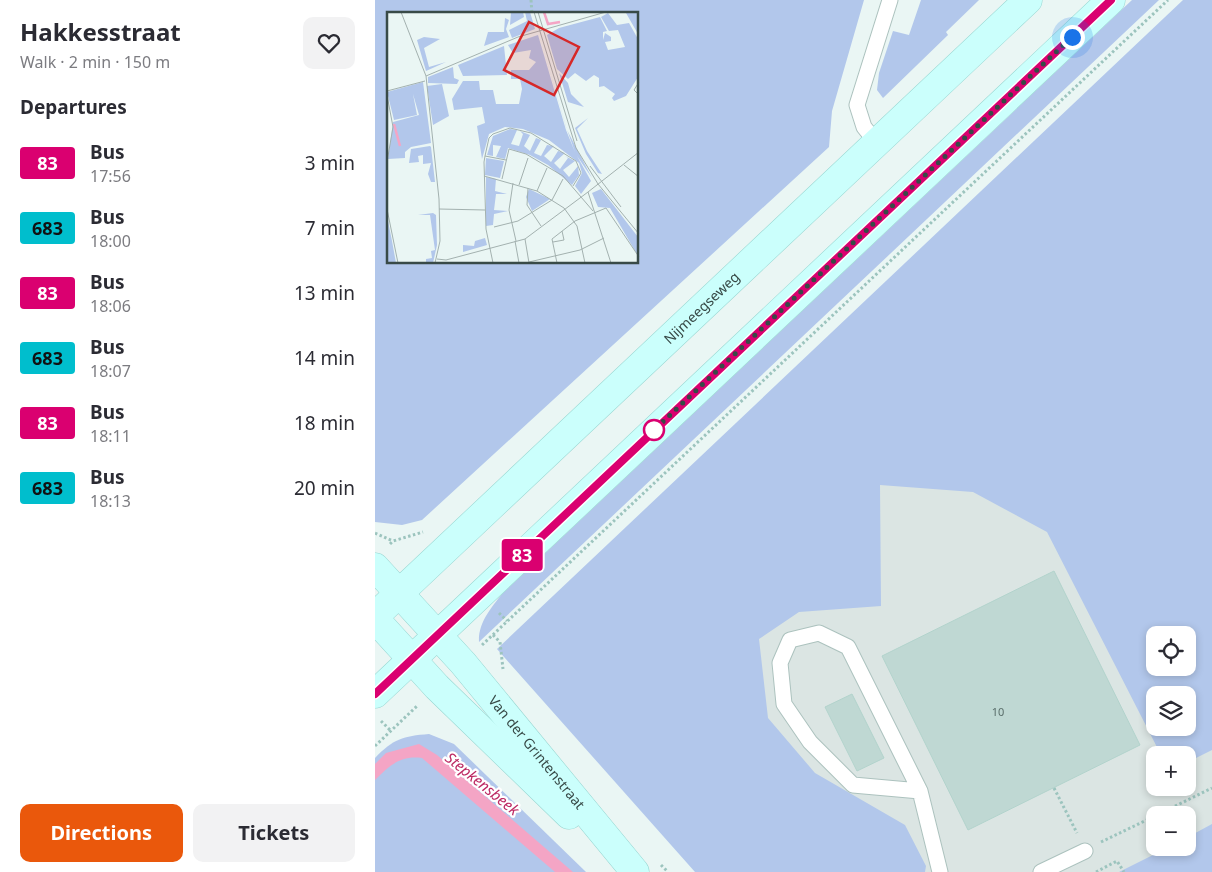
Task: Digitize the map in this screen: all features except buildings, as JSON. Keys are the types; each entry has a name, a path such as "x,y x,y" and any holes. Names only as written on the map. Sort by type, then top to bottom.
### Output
{"main road":[{"name":"Nijmeegseweg","path":"375,618 399,593 1027,0"},
{"path":"375,694 1111,0"},
{"name":"Van der Grintenstraat","path":"380,558 399,593 463,663 635,872"},
{"name":"Van der Grintenstraat","path":"375,618 437,687 627,872"}],"lane":[{"path":"876,142 864,127 857,105 891,0"},
{"path":"920,791 853,785 810,742 784,704 780,663 790,640 819,634 848,647 920,791 940,872"},
{"path":"1041,872 1085,850"}],"path":[{"path":"493,635 1168,0"},
{"path":"380,558 393,541 426,531"},
{"path":"375,534 393,541"},
{"path":"375,715 391,731 375,746"},
{"path":"1054,788 1096,872 1117,861 1124,872"},
{"path":"1175,806 1212,788"},
{"path":"1085,850 1146,820"}],"shaded area":[{"path":"375,0 864,0 832,111 829,147 422,520 402,525 375,522"},
{"path":"921,0 979,0 946,32 948,35 883,98 877,90 879,73 893,31 909,35"},
{"path":"1132,0 1159,0 479,642 483,622 502,594"},
{"path":"1183,0 1212,0 1212,750 1196,758 1196,746 1156,746 1151,736 1196,736 1196,686 1146,686 1146,726 1047,532 973,492 880,485 881,606 799,612 759,639 768,718 815,773 905,825 926,866 925,872 695,872 497,649"},
{"path":"1212,10 1212,872 740,872 502,651"},
{"path":"429,734 454,744 586,872 375,872 375,758 387,747 405,737"},
{"path":"419,744 437,755 573,872 555,872 422,758 401,760 390,766 375,780 375,764 386,753"},
{"path":"1212,824 1212,872 1119,872 1151,856 1196,856 1196,833"}],"bus line":[{"name":"83","path":"375,694 1111,0"}],"route":[{"path":"654,430 652,432 1072,37"}],"water label":[{"name":"Stepkensbeek","path":"482,784"}]}
